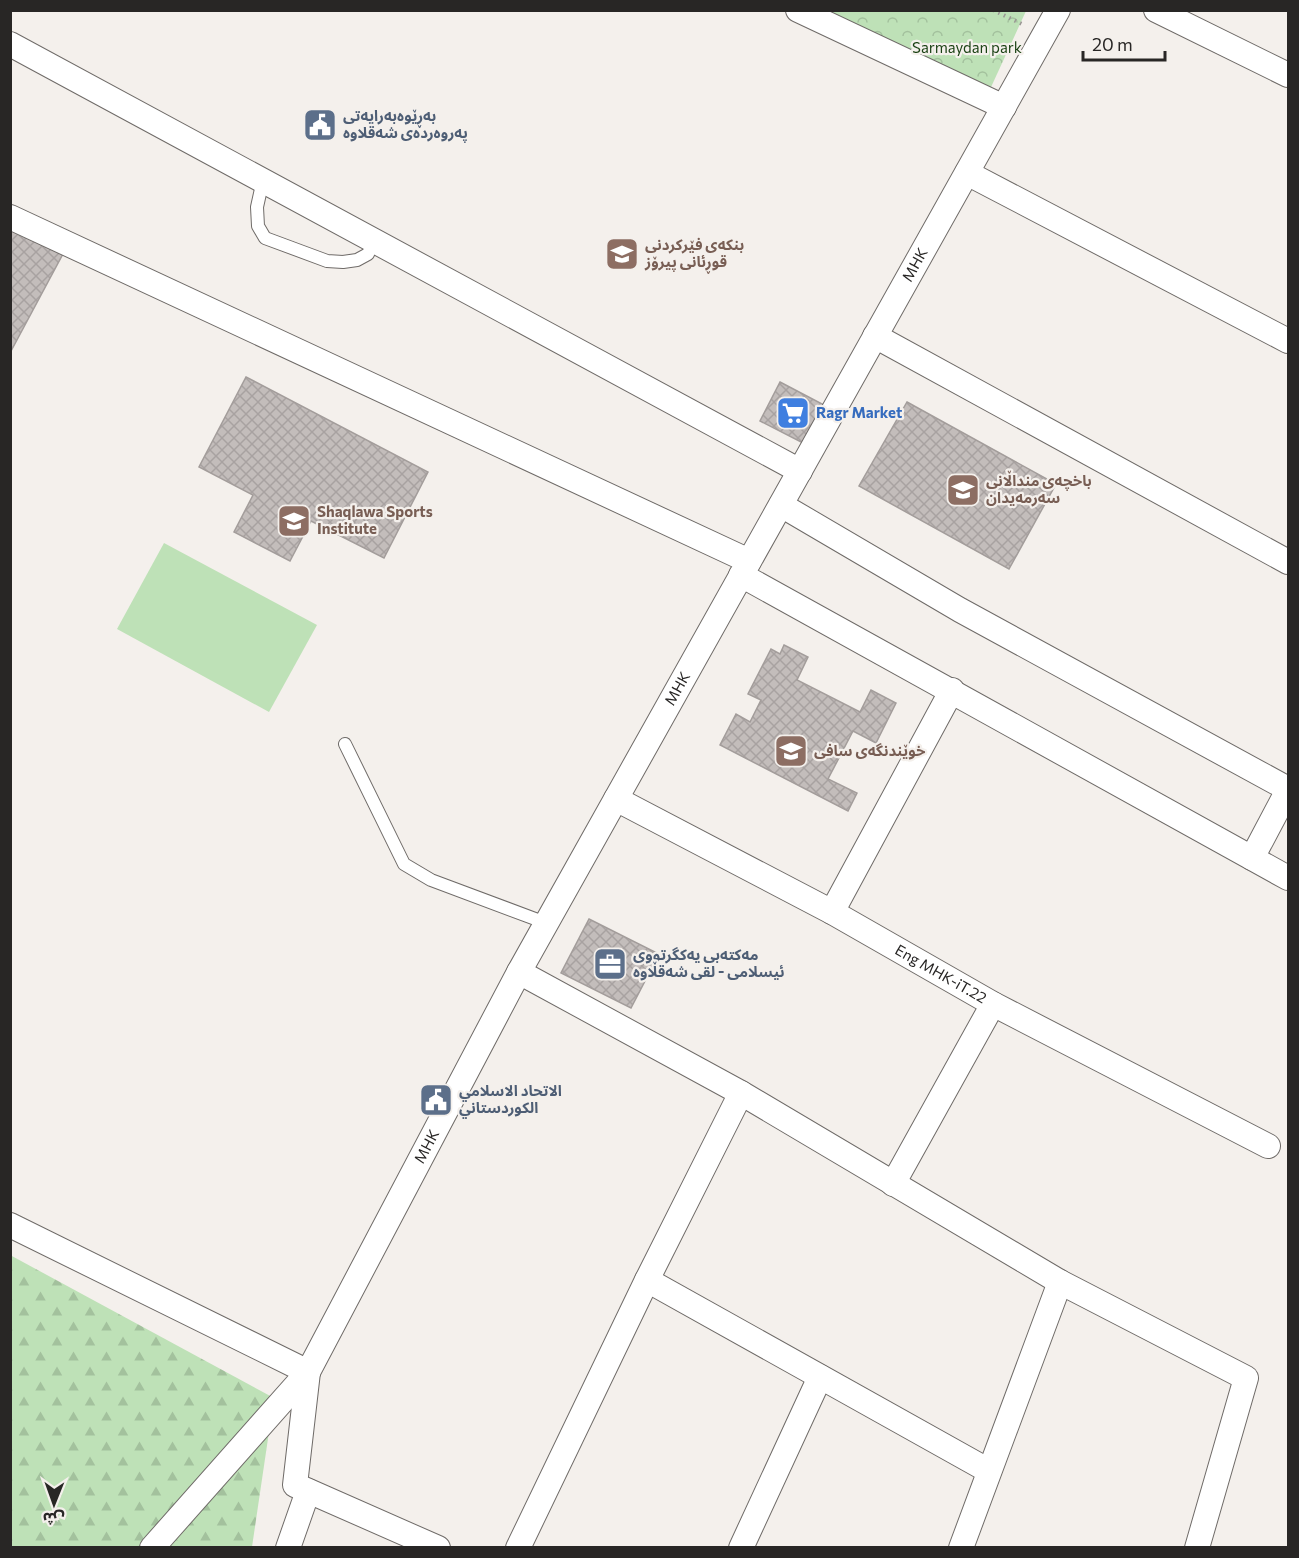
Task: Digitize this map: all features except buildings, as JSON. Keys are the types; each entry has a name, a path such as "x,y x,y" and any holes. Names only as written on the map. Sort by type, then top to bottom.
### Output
{"street":[{"path":"798,10 1004,107"},
{"name":"MHK","path":"308,1372 519,972 1058,10"},
{"path":"1156,10 1288,75"},
{"path":"10,44 800,471"},
{"path":"967,173 1288,341"},
{"path":"10,217 745,568 952,690 1288,878"},
{"path":"875,336 1288,562"},
{"path":"781,505 960,610 1288,789 1252,858"},
{"path":"832,912 952,690"},
{"name":"Eng MHK-iT.22","path":"616,799 832,912 993,1004 1268,1146"},
{"path":"519,972 741,1093 1060,1282 1246,1378 1197,1548"},
{"path":"892,1184 993,1004"},
{"path":"518,1548 647,1280 741,1093"},
{"path":"10,1225 308,1372"},
{"path":"647,1280 989,1472"},
{"path":"961,1548 1060,1282"},
{"path":"308,1372 295,1485 438,1548"},
{"path":"152,1548 308,1372"},
{"path":"741,1548 820,1377"},
{"path":"288,1548 308,1491"}],"lane":[{"path":"263,180 258,207 258,226 265,238 327,261 343,262 357,260 368,254 374,240"},
{"path":"345,744 404,864 431,880 546,923"}],"green space":[{"name":"Sarmaydan park","path":"798,11 1026,11 986,98"},
{"path":"164,543 317,625 269,712 117,629"},
{"path":"10,1255 274,1398 252,1547 11,1547"}],"place":[{"name":"بەڕێوەبەرایەتی پەروەردەی شەقلاوە","path":"320,125"},
{"name":"بنکەی فێرکردنی قوڕئانی پیرۆز","path":"622,254"},
{"name":"Ragr Market","path":"793,413"},
{"name":"باخچەی منداڵانی سەرمەیدان","path":"963,490"},
{"name":"Shaqlawa Sports Institute","path":"294,521"},
{"name":"خوێندنگەی سافی","path":"791,751"},
{"name":"مەکتەبی یەکگرتووی ئیسلامی - لقی شەقڵاوە","path":"610,964"},
{"name":"الاتحاد الاسلامي الكوردستاني","path":"436,1100"}]}
